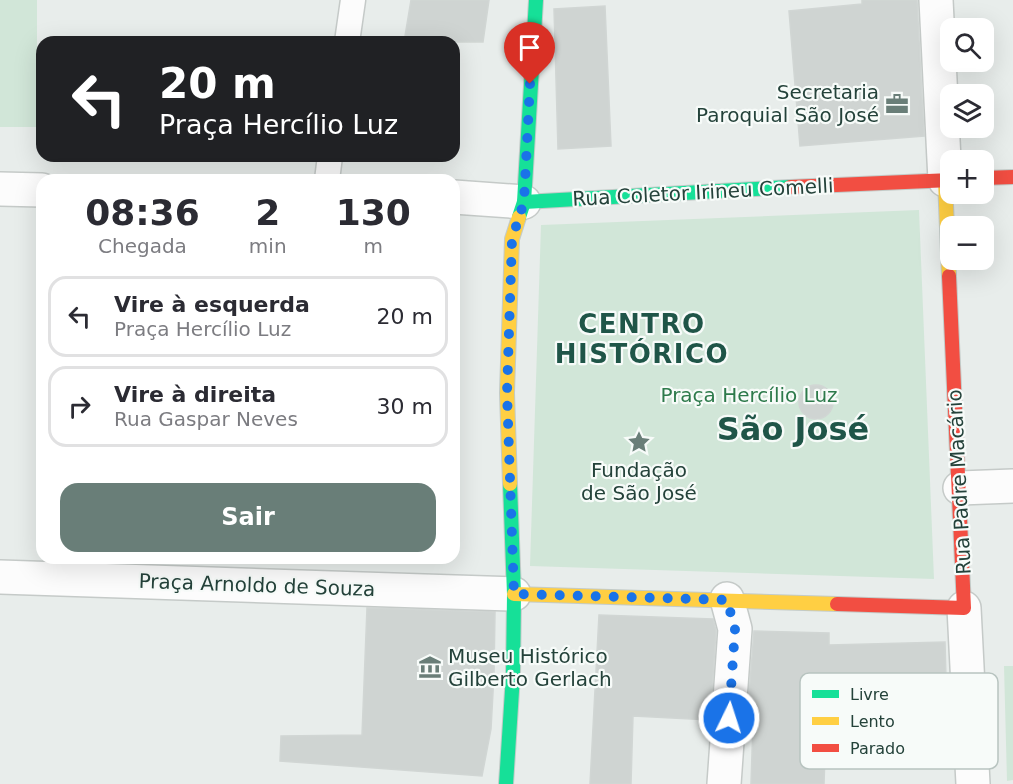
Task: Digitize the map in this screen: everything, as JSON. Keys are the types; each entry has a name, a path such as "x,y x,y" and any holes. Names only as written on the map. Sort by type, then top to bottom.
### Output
{"main road":[{"path":"506,784 513,675 514,594 507,393 512,239 524,202 536,0"},
{"path":"994,178 1013,177"},
{"name":"Rua Coletor Irineu Comelli","path":"524,202 711,190 940,180"},
{"name":"Rua Padre Macário","path":"949,204 964,608"},
{"path":"514,594 964,608"}],"street":[{"path":"936,0 946,150"},
{"path":"0,189 36,190"},
{"name":"Rua Coletor Irineu Comelli","path":"460,197 524,202"},
{"path":"960,488 1013,486"},
{"name":"Praça Arnoldo de Souza","path":"0,577 514,594"},
{"path":"724,784 735,629 727,600"},
{"name":"Rua Padre Macário","path":"964,608 967,673"},
{"name":"Rua Padre Macário","path":"972,769 973,784"}],"lane":[{"path":"348,36 353,0"}],"green space":[{"path":"0,0 37,0 36,127 0,127"},
{"name":"Praça Hercílio Luz","path":"919,210 934,579 530,566 541,225"},
{"path":"1004,666 1013,666 1013,780 1007,781"}],"building":[{"path":"411,0 489,0 483,42 460,42 460,36 405,36"},
{"path":"862,0 917,0 924,136 800,146 789,11 862,4"},
{"path":"605,6 611,146 558,149 554,9"},
{"path":"816,385 828,390 833,402 828,414 816,419 804,414 799,402 804,390"},
{"name":"Museu Histórico Gilberto Gerlach","path":"367,608 495,612 491,729 482,776 280,761 281,736 362,735"},
{"path":"599,615 713,619 716,631 710,720 633,716 631,784 590,784"},
{"path":"754,631 829,633 829,645 945,642 946,673 800,673 800,769 825,769 824,784 751,784 753,723 747,722"}],"traffic: fast":[{"path":"519,217 524,202 536,0"},
{"path":"524,202 790,187"},
{"path":"506,784 513,675 514,594 510,484"}],"traffic: slow":[{"path":"946,204 949,276"},
{"path":"510,484 507,393 512,239 519,217"},
{"path":"514,594 837,604"}],"traffic: jam":[{"path":"994,178 1013,177"},
{"path":"790,187 940,180"},
{"path":"837,604 964,608 949,276"}],"place":[{"name":"Secretaria Paroquial São José","path":"897,104"},
{"name":"Fundação de São José","path":"639,442"},
{"name":"Museu Histórico Gilberto Gerlach","path":"430,667"}],"district":[{"name":"CENTRO HISTÓRICO","path":"642,339"},
{"name":"São José","path":"793,429"}],"route":[{"path":"530,84 524,202 512,239 507,393 514,594 727,600 735,629 729,718"}]}
